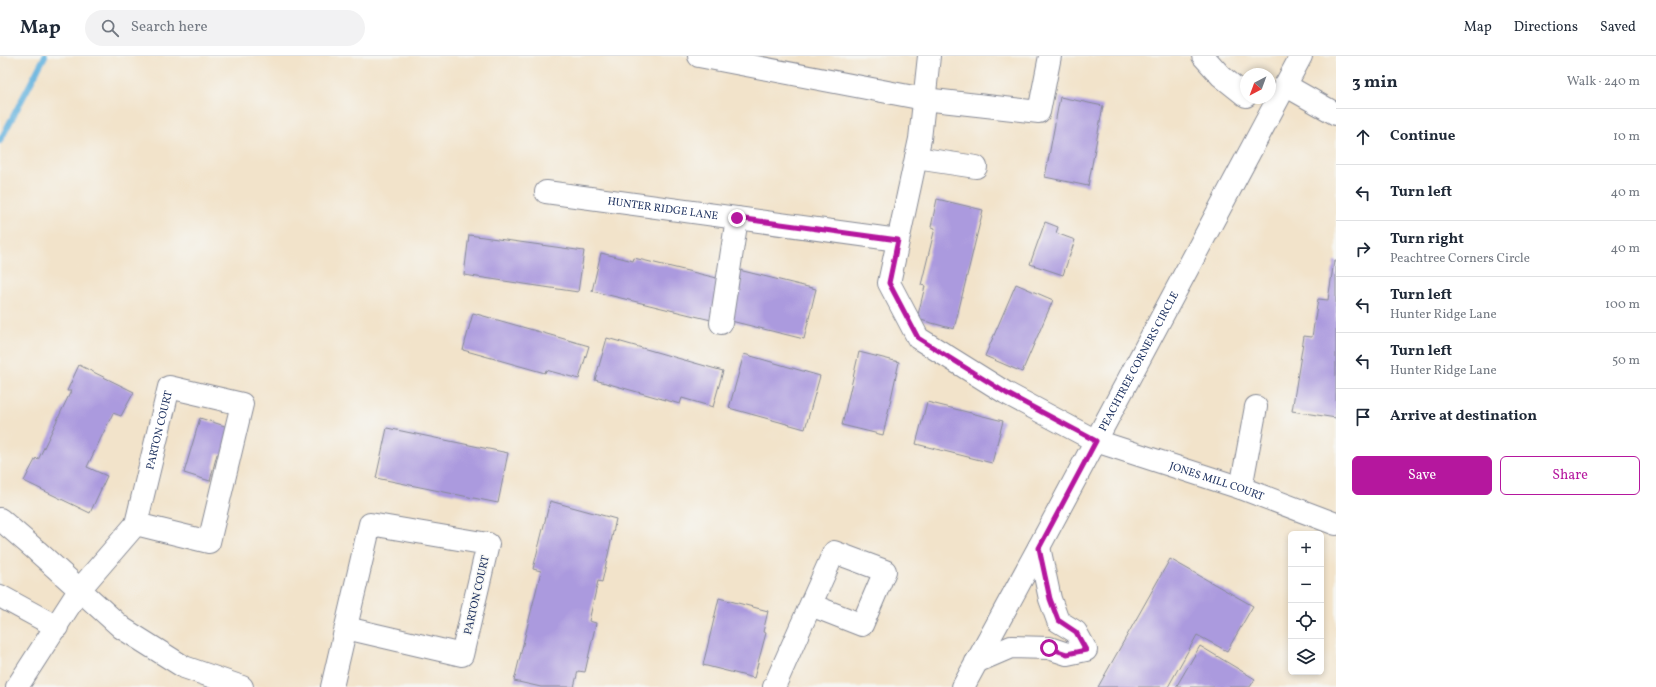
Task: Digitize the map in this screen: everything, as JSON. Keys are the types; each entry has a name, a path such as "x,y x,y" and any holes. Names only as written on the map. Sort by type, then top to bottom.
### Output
{"street":[{"path":"699,56 924,98 1039,112 1050,56"},
{"path":"928,56 920,139 889,283 918,338 1006,393 1096,441"},
{"path":"1203,56 1221,76 1240,91"},
{"name":"PEACHTREE CORNERS CIRCLE","path":"963,687 1039,548 1301,56"},
{"path":"1285,85 1336,114"},
{"path":"1257,104 1270,114"},
{"path":"916,158 976,167"},
{"name":"HUNTER RIDGE LANE","path":"546,192 898,240"},
{"path":"721,323 737,218"},
{"name":"PARTON COURT","path":"17,687 57,627 80,589 136,524 169,387 242,404 209,542 136,524"},
{"path":"1241,488 1256,407"},
{"name":"JONES MILL COURT","path":"1096,441 1241,488 1336,524"},
{"path":"0,519 122,628 184,667 242,687"},
{"name":"PARTON COURT","path":"332,687 370,524 488,544 462,655 346,628"},
{"path":"976,662 1011,647 1049,648 1067,654 1086,650 1076,632 1058,620 1050,599 1039,548"},
{"path":"0,596 57,627"},
{"path":"774,687 811,605"}],"building":[{"path":"1060,97 1103,106 1088,186 1045,177"},
{"path":"937,199 983,210 954,329 917,319 925,286 921,285 935,228 931,227"},
{"path":"1045,222 1058,227 1056,233 1075,240 1063,275 1030,264"},
{"path":"469,235 584,251 578,292 464,275"},
{"path":"601,253 633,261 634,258 721,279 711,320 592,291"},
{"path":"1334,261 1336,261 1336,418 1292,411 1304,336 1312,337 1318,299 1328,300"},
{"path":"739,270 816,289 804,339 727,320"},
{"path":"1016,284 1053,300 1022,372 985,356"},
{"path":"473,313 589,346 579,379 546,370 545,373 463,350"},
{"path":"607,338 723,371 713,407 682,398 680,404 595,380"},
{"path":"859,352 899,362 883,435 842,425"},
{"path":"744,354 820,376 805,429 729,408"},
{"path":"79,365 134,392 121,416 113,413 87,467 107,476 90,513 24,481 36,458 38,460 71,391 67,391"},
{"path":"927,402 1003,421 992,463 916,444"},
{"path":"200,418 234,429 228,456 217,454 210,481 184,473"},
{"path":"387,428 508,453 498,503 376,478"},
{"path":"550,501 616,519 602,582 598,581 589,621 596,623 585,672 578,671 574,687 541,687 514,681 541,571 533,569"},
{"path":"1170,559 1253,606 1227,651 1197,635 1168,687 1098,687"},
{"path":"719,598 768,611 763,632 766,633 754,678 703,665"},
{"path":"1200,646 1255,679 1250,687 1176,687"}],"waterway":[{"path":"0,141 45,56"}],"route":[{"path":"737,218 898,240 889,283 918,338 1006,393 1063,422 1096,441 1039,548 1050,599 1058,620 1076,632 1086,650 1067,654 1049,648"}]}
